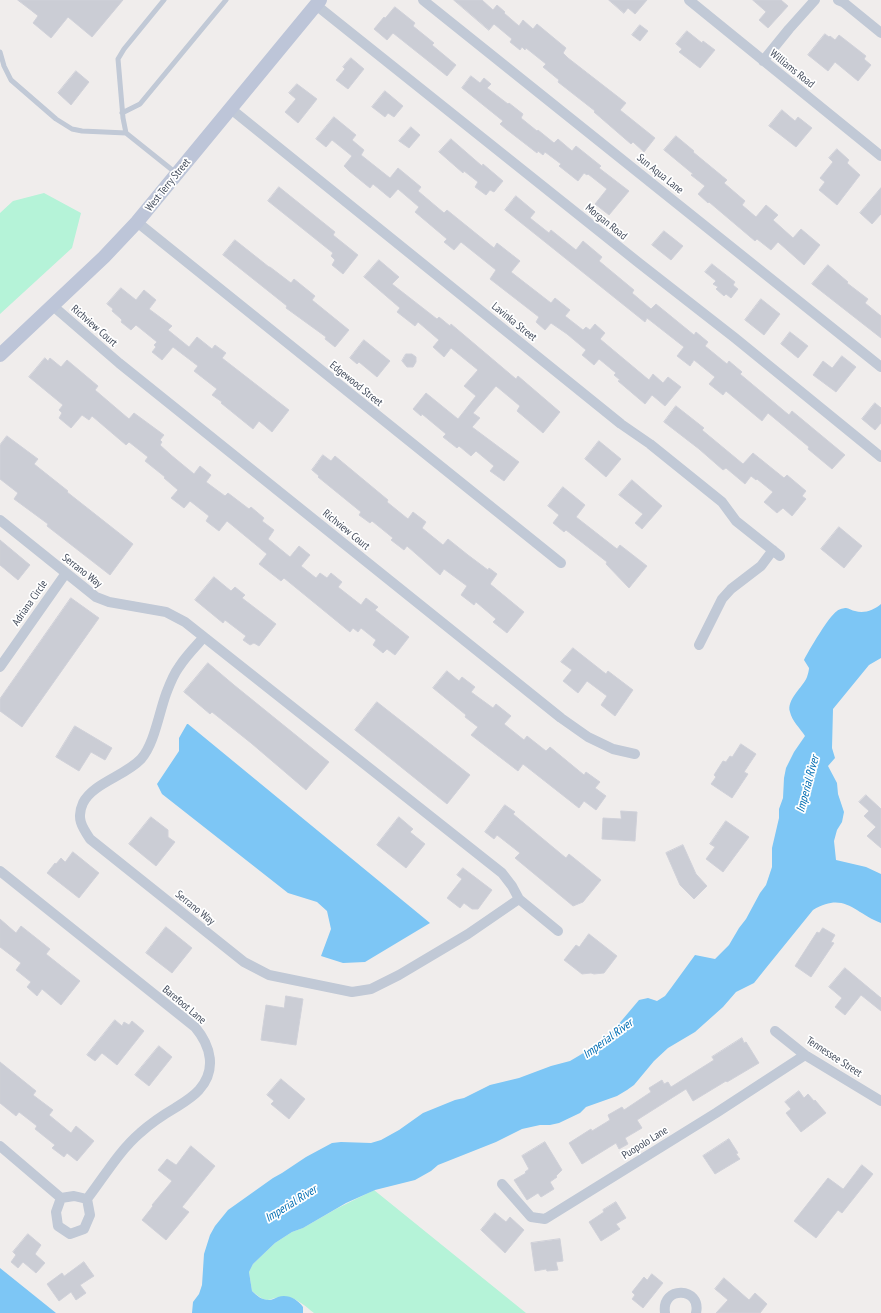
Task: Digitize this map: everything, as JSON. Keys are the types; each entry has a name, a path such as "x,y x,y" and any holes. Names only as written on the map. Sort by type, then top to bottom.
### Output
{"street":[{"name":"Sun Aqua Lane","path":"424,0 881,367"},
{"name":"Williams Road","path":"689,0 881,156"},
{"path":"763,61 789,28 815,0"},
{"path":"838,0 843,2 881,33"},
{"name":"West Terry Street","path":"0,356 104,257 137,222 318,2"},
{"name":"Morgan Road","path":"318,2 638,263 736,338 881,457"},
{"name":"Lavinka Street","path":"231,109 621,424 650,444 716,497 722,502 736,521 777,553 731,589 722,600 699,645"},
{"name":"Edgewood Street","path":"137,222 561,563"},
{"name":"Richview Court","path":"53,306 84,335 561,718 588,737 612,748 635,754"},
{"name":"Serrano Way","path":"0,520 96,597 109,602 166,612 185,622 502,873 512,886 519,899 558,931"},
{"name":"Adriana Circle","path":"0,667 66,573"},
{"name":"Serrano Way","path":"204,637 178,667 166,694 152,738 142,758 132,767 92,792 84,802 80,814 81,825 90,839 244,962 269,975 352,992 371,989 399,975 468,934 519,899"},
{"name":"Barefoot Lane","path":"0,871 195,1027 204,1037 209,1049 210,1062 207,1078 199,1091 162,1116 130,1143 87,1200"},
{"name":"Tennessee Street","path":"775,1031 805,1055 881,1101"},
{"name":"Puopolo Lane","path":"502,1184 530,1217 545,1219 716,1113 805,1055"},
{"path":"0,1146 61,1198 74,1196 87,1200 90,1215 84,1229 70,1234 58,1226 56,1212 61,1198"},
{"path":"665,1313 668,1299 676,1293 681,1292 690,1295 694,1299 697,1304 696,1313"}],"lane":[{"path":"126,133 122,113 118,59 124,48 164,0"},
{"path":"122,113 140,104 226,0"},
{"path":"0,52 4,66 11,80 56,119 72,129 82,131 126,133 177,174"}],"green space":[{"path":"44,193 81,213 72,248 0,314 0,213 13,201"},
{"path":"374,1190 526,1313 314,1313 294,1299 281,1297 267,1300 258,1296 252,1291 249,1272 253,1264 275,1243 292,1232 303,1228"}],"water":[{"name":"Imperial River","path":"881,604 881,658 869,665 833,709 832,748 835,758 828,766 837,783 838,794 844,812 842,822 837,830 834,841 836,860 866,867 881,874 881,923 841,903 824,905 813,910 754,983 736,992 723,1007 695,1032 668,1048 654,1061 634,1085 627,1090 617,1096 586,1107 580,1113 559,1123 522,1129 496,1142 438,1165 431,1171 415,1180 375,1190 346,1203 303,1228 292,1232 275,1243 253,1264 249,1272 252,1291 256,1295 266,1300 271,1300 282,1296 292,1298 303,1307 303,1313 192,1313 193,1302 199,1294 202,1285 204,1254 210,1235 215,1226 228,1210 273,1178 306,1157 332,1143 371,1143 381,1140 399,1130 423,1113 455,1100 464,1098 490,1085 519,1078 551,1066 570,1061 597,1045 612,1032 639,1000 648,998 657,1001 665,996 695,955 715,959 729,945 766,885 772,867 772,848 779,818 779,809 783,798 786,768 794,752 805,736 792,718 789,707 807,676 809,668 804,660 824,626 838,610 848,608 853,611 865,612 872,610"},
{"path":"187,724 430,923 365,962 343,963 321,956 331,929 327,911 317,902 288,893 162,794 157,784 179,751 179,738"},
{"path":"0,1268 56,1313 0,1313"}],"building":[{"path":"18,0 123,0 92,37 68,17 51,38 33,23 38,16"},
{"path":"454,0 482,0 493,10 497,5 519,26 523,20 533,29 537,24 566,48 563,53 568,58 626,103 620,110 655,138 644,152 633,142 631,144 594,112 595,111 558,82 559,80 543,67 546,64 526,48 525,50 522,47 520,50 510,42 512,39 494,24 489,30"},
{"path":"609,0 647,0 635,14 628,8 624,13"},
{"path":"753,0 781,0 788,6 768,28 759,20 766,12"},
{"path":"395,7 415,23 413,26 434,43 432,45 456,65 447,76 393,33 387,40 374,29"},
{"path":"640,25 648,31 640,41 632,35"},
{"path":"687,31 702,43 703,41 715,50 700,68 679,52 682,49 676,44"},
{"path":"825,34 835,40 839,35 866,56 864,59 871,65 858,81 835,62 828,71 808,55"},
{"path":"351,58 364,69 348,89 336,80 345,69 343,67"},
{"path":"76,71 89,82 71,105 58,93"},
{"path":"471,76 480,83 484,78 491,84 487,88 523,114 521,118 537,131 538,130 554,143 558,139 572,151 576,146 601,166 599,168 629,191 609,215 595,204 607,189 588,174 587,175 584,173 578,181 559,166 561,164 545,152 543,155 538,151 537,153 506,129 500,124 503,121 462,88"},
{"path":"297,84 317,99 298,123 285,112 296,99 289,93"},
{"path":"385,91 403,106 394,117 388,113 385,117 372,107"},
{"path":"782,110 795,121 798,117 812,128 796,147 769,126"},
{"path":"334,117 356,135 352,140 364,150 361,155 390,178 398,168 421,187 418,191 444,213 447,210 494,248 497,243 520,261 511,272 551,303 555,298 570,310 565,316 583,330 586,327 590,330 595,324 605,333 600,339 649,380 653,374 663,383 668,377 681,387 665,406 652,395 645,404 618,381 620,380 614,375 616,373 599,359 594,365 582,355 586,350 567,334 551,323 545,330 536,322 539,317 490,279 496,270 461,242 454,250 444,242 447,239 415,212 419,207 398,189 390,198 373,184 370,188 344,166 352,156 332,140 326,147 316,139"},
{"path":"411,127 420,135 409,148 399,141"},
{"path":"676,136 727,180 724,183 745,201 742,205 756,217 766,205 778,215 773,220 793,238 801,229 820,245 804,265 778,242 771,250 757,239 755,241 698,194 705,186 664,150"},
{"path":"451,139 482,166 483,164 503,181 494,192 490,190 486,195 475,187 478,182 464,171 463,173 439,152"},
{"path":"837,149 849,160 847,163 860,175 837,205 819,190 825,182 820,178 833,162 829,158"},
{"path":"279,187 335,232 333,235 358,255 343,274 332,265 335,260 331,256 333,253 268,201"},
{"path":"881,188 881,214 872,224 860,213"},
{"path":"516,196 535,212 530,218 549,233 551,230 576,250 583,241 602,257 599,261 634,290 632,293 651,309 656,304 694,335 696,332 708,342 705,346 727,364 729,361 742,372 740,374 789,415 792,411 845,455 832,469 808,449 809,447 768,413 762,421 726,391 723,395 709,384 715,377 694,360 690,366 677,356 684,347 647,318 645,322 505,210"},
{"path":"664,231 683,246 671,260 652,245"},
{"path":"235,240 291,283 294,279 315,296 312,300 349,330 335,347 325,339 326,337 286,308 287,306 223,255"},
{"path":"379,260 399,277 392,284 437,319 439,317 450,326 451,324 516,379 518,376 560,412 543,433 517,411 520,406 496,386 473,413 480,418 472,427 519,462 504,481 490,471 494,466 476,451 471,456 459,446 457,448 443,437 446,434 422,414 421,416 413,409 426,393 458,419 476,396 464,386 478,370 451,348 444,357 433,347 439,340 418,322 415,326 397,312 400,308 364,277"},
{"path":"712,264 735,282 733,285 738,289 731,298 726,294 724,296 716,289 718,287 713,284 716,281 705,272"},
{"path":"828,265 848,282 847,283 868,299 865,303 881,316 881,338 812,284"},
{"path":"121,288 136,300 144,290 156,300 149,309 172,326 168,330 189,347 197,337 212,349 215,345 226,353 222,358 289,410 272,432 259,421 253,429 221,403 222,402 212,395 217,389 194,371 198,366 173,347 162,360 152,352 156,347 154,345 157,342 136,325 131,330 121,322 122,320 107,304"},
{"path":"761,299 780,314 764,335 745,320"},
{"path":"790,332 808,346 798,358 781,344"},
{"path":"364,340 390,361 377,377 359,362 357,364 350,358"},
{"path":"406,354 412,354 416,357 416,362 413,367 407,367 402,361"},
{"path":"842,356 856,367 836,392 813,375 823,361 832,368"},
{"path":"45,358 48,361 50,358 61,367 67,360 98,386 95,390 129,419 134,413 164,435 160,440 162,442 160,445 171,455 194,474 200,466 211,475 206,482 225,496 228,493 249,509 251,507 264,518 262,521 274,530 268,539 290,557 299,546 310,555 301,566 316,578 320,573 327,578 331,573 342,582 338,587 361,605 366,598 378,607 375,610 409,637 395,655 387,649 383,653 373,645 376,640 361,628 358,632 353,628 350,632 284,578 281,581 259,564 267,554 227,521 219,531 206,521 209,516 190,501 184,508 171,498 178,490 145,461 148,457 129,442 126,445 92,416 89,420 82,415 71,428 59,418 62,413 59,410 63,405 29,377"},
{"path":"875,403 881,408 881,423 875,430 862,419"},
{"path":"676,406 704,428 702,430 743,464 753,453 784,478 787,475 806,491 802,496 806,499 792,516 783,508 777,513 764,502 773,492 757,479 756,480 751,476 745,484 726,468 723,470 664,422"},
{"path":"7,436 38,459 34,464 133,544 110,575 47,526 48,524 14,499 18,493 0,479 0,445"},
{"path":"599,441 621,459 606,477 585,459"},
{"path":"323,455 331,461 335,456 388,500 387,502 408,519 413,512 426,522 422,528 443,545 448,539 488,570 489,568 497,574 490,584 524,612 507,633 493,622 496,619 476,602 474,605 461,595 467,586 444,569 440,575 407,546 404,550 391,540 393,538 372,521 370,523 359,515 361,512 318,477 319,476 312,470"},
{"path":"632,480 662,506 642,529 635,523 643,514 619,495"},
{"path":"563,487 585,505 576,517 617,549 620,545 647,566 629,588 606,564 607,562 566,530 564,532 553,523 559,515 548,506"},
{"path":"839,527 862,546 844,568 821,549"},
{"path":"0,540 30,565 18,580 0,565"},
{"path":"214,577 231,591 235,587 245,595 242,598 276,624 259,646 254,643 250,645 243,640 246,636 225,620 223,623 195,600"},
{"path":"71,598 99,618 22,727 0,711 0,699"},
{"path":"573,648 606,674 608,671 633,690 615,716 601,705 607,696 587,681 578,693 563,681 572,670 561,662"},
{"path":"208,663 329,762 306,790 251,743 212,712 210,714 184,692"},
{"path":"447,671 459,681 462,677 475,687 471,692 493,708 496,704 511,716 504,724 524,740 527,736 546,751 550,747 584,775 586,772 600,782 595,788 606,796 596,810 584,801 579,808 523,764 518,771 471,735 478,727 465,717 466,715 433,688"},
{"path":"377,702 470,775 447,804 355,730"},
{"path":"75,726 112,748 105,760 91,752 79,771 56,757"},
{"path":"741,744 756,754 744,772 748,774 732,798 711,784 716,777 714,775 723,761 726,762 730,756 732,757"},
{"path":"866,795 881,809 881,848 867,836 876,827 864,816 869,811 859,802"},
{"path":"505,805 515,812 513,814 566,858 569,854 601,880 583,902 573,906 515,858 520,853 497,835 494,839 485,832"},
{"path":"621,811 637,812 635,841 602,839 603,818 621,819"},
{"path":"151,817 168,830 168,837 175,842 156,866 129,844"},
{"path":"399,817 413,829 410,832 425,844 406,868 377,845"},
{"path":"726,821 749,837 723,872 706,859 715,847 710,844"},
{"path":"683,845 696,874 707,886 694,899 680,885 666,853"},
{"path":"73,852 99,873 79,898 47,873 61,858 65,862"},
{"path":"463,868 492,890 478,909 472,909 464,903 460,908 447,898 462,879 457,875"},
{"path":"0,919 16,933 21,926 50,949 46,954 80,981 61,1005 42,989 37,996 27,987 31,982 16,970 21,963 0,947"},
{"path":"166,927 192,948 172,973 146,953"},
{"path":"823,928 835,935 831,942 834,943 811,977 795,966 817,932 819,933"},
{"path":"589,934 617,956 604,973 582,974 564,960 576,945 579,947"},
{"path":"845,968 881,998 881,1011 861,995 845,1015 835,1007 842,998 829,987"},
{"path":"286,996 303,999 296,1045 261,1040 266,1005 284,1008"},
{"path":"115,1020 122,1026 124,1022 129,1025 132,1021 144,1031 117,1065 102,1053 95,1061 87,1055"},
{"path":"742,1038 759,1063 693,1101 686,1089 637,1120 642,1128 625,1138 628,1144 619,1149 616,1143 582,1164 569,1143 591,1129 592,1131 610,1120 608,1115 622,1107 624,1110 651,1092 649,1088 662,1080 664,1084 668,1082 671,1087 714,1060 712,1057"},
{"path":"159,1046 172,1057 149,1086 135,1075"},
{"path":"0,1062 36,1091 33,1095 53,1110 49,1115 71,1133 76,1126 94,1141 77,1161 67,1153 64,1157 52,1148 55,1145 35,1129 37,1126 19,1112 16,1116 0,1103"},
{"path":"281,1079 305,1099 289,1119 271,1104 274,1101 267,1095"},
{"path":"799,1091 804,1098 808,1094 826,1113 801,1132 786,1113 791,1109 785,1102"},
{"path":"729,1139 740,1159 715,1174 703,1156"},
{"path":"545,1142 562,1170 556,1176 557,1177 550,1182 554,1189 541,1197 538,1193 527,1200 514,1180 526,1173 525,1172 529,1169 522,1156"},
{"path":"191,1146 215,1166 182,1207 189,1212 166,1240 142,1220 153,1206 152,1205 172,1181 158,1170 167,1159 176,1165"},
{"path":"862,1165 873,1174 842,1213 838,1210 816,1238 794,1221 828,1178 843,1189"},
{"path":"616,1202 626,1218 616,1224 620,1229 601,1241 589,1222 604,1212 603,1210"},
{"path":"495,1213 506,1222 510,1217 524,1230 505,1253 481,1230"},
{"path":"28,1234 41,1245 35,1254 45,1263 36,1273 23,1262 18,1268 11,1262 16,1255 13,1252"},
{"path":"560,1239 563,1261 556,1262 558,1270 547,1271 546,1269 535,1271 531,1243"},
{"path":"84,1262 94,1276 80,1285 86,1293 76,1300 71,1292 59,1301 47,1284 62,1273 64,1276"},
{"path":"652,1274 663,1283 643,1308 632,1299 635,1295 632,1292 644,1277 647,1280"},
{"path":"724,1278 749,1300 755,1293 767,1304 760,1313 716,1313 728,1300 715,1289"}]}
